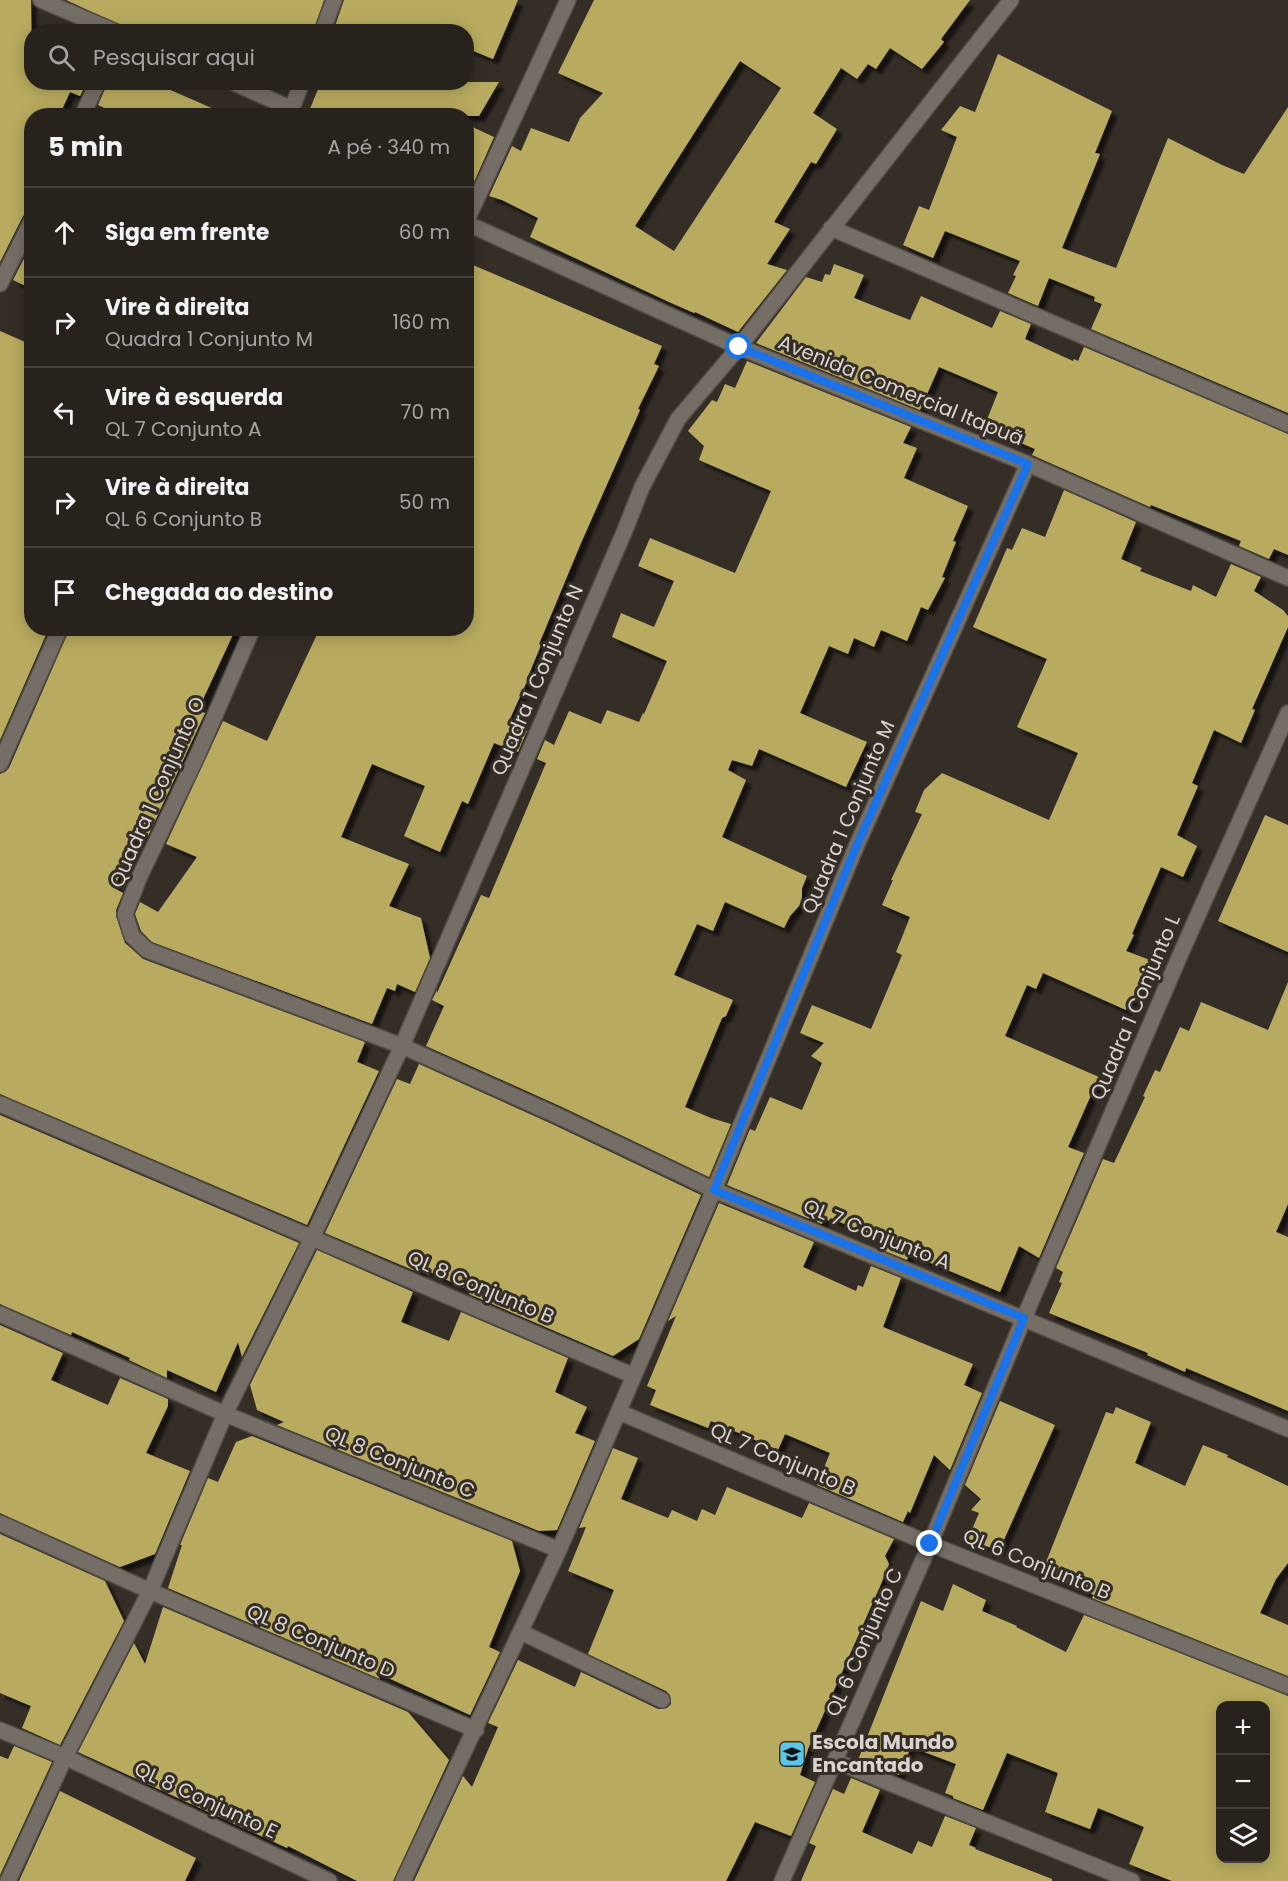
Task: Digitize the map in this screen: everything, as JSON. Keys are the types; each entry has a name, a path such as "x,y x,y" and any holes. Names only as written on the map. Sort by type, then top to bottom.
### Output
{"street":[{"path":"41,0 97,24"},
{"path":"325,24 334,0"},
{"path":"474,205 568,0"},
{"name":"Quadra 1 Conjunto N","path":"8,1881 65,1757 150,1591 225,1414 312,1238 402,1046 621,541 642,487 678,419 739,347 1011,0"},
{"path":"86,108 94,90"},
{"path":"247,90 282,108"},
{"path":"292,108 299,90"},
{"name":"Avenida Comercial Itapuã","path":"474,226 739,347 1028,464 1288,578"},
{"path":"831,228 1288,424"},
{"path":"0,284 24,235"},
{"name":"Quadra 1 Conjunto M","path":"404,1881 559,1550 714,1190 856,847 1028,464"},
{"path":"0,764 56,636"},
{"name":"Quadra 1 Conjunto O","path":"250,636 198,754 139,878 125,914 132,936 147,950 402,1046 556,1115 714,1190"},
{"name":"Quadra 1 Conjunto L","path":"1024,1318 1181,953 1288,713"},
{"name":"QL 8 Conjunto B","path":"0,1104 634,1376"},
{"name":"QL 7 Conjunto A","path":"714,1190 1288,1430"},
{"name":"QL 8 Conjunto C","path":"0,1314 225,1414 559,1550"},
{"name":"QL 6 Conjunto B","path":"1024,1318 930,1544 1288,1686"},
{"name":"QL 7 Conjunto B","path":"619,1412 930,1544"},
{"name":"QL 8 Conjunto D","path":"0,1523 150,1591 476,1730"},
{"name":"QL 6 Conjunto C","path":"782,1881 930,1544"},
{"path":"521,1632 662,1700"},
{"name":"QL 8 Conjunto E","path":"0,1730 65,1757 329,1881"},
{"path":"835,1761 1132,1881"}],"building":[{"path":"0,0 31,0 31,24 24,24 24,90 83,90 80,96 70,92 63,108 24,108 24,215 0,262"},
{"path":"66,0 324,0 316,24 118,24"},
{"path":"344,0 518,0 493,59 474,51 474,24 336,24"},
{"path":"594,0 970,0 941,39 944,42 922,69 890,48 876,69 868,64 857,79 841,68 813,113 837,129 816,164 811,162 774,222 790,229 767,264 787,270 738,332 530,237 538,218 489,196 512,146 521,151 531,128 569,142 580,118 603,93 558,73","holes":["740,61 781,88 674,251 635,226"]},
{"path":"998,54 1112,111 1095,153 1100,154 1062,248 1116,268 1168,138 1244,174 1288,107 1288,413 1091,329 1102,304 1094,301 1095,297 1049,278 1038,306 1008,293 1020,261 945,231 933,258 903,245 919,206 929,210 957,137 941,130 960,106 975,112"},
{"path":"474,82 499,82 479,116 474,116 474,108 310,108 318,90 474,90"},
{"path":"105,90 170,90 212,108 104,108 98,105"},
{"path":"474,128 494,137 474,182"},
{"path":"24,259 24,285 13,280"},
{"path":"834,264 864,275 854,298 910,320 921,296 992,328 1000,311 1031,324 1025,339 1073,361 1074,359 1078,361 1084,347 1288,434 1288,555 1274,549 1269,559 1239,546 1241,541 1151,505 1150,507 1032,455 1035,449 984,427 998,392 939,367 920,410 756,343 806,277 822,282 825,274 830,275"},
{"path":"474,265 662,346 654,364 659,366 638,409 640,410 581,543 539,644 541,645 528,679 509,721 527,731 518,752 494,743 468,804 462,801 440,852 404,836 425,786 372,764 341,837 409,864 389,906 421,918 430,958 415,992 397,984 395,991 387,988 372,1024 152,942 141,931 135,914 140,902 158,912 197,857 166,844 223,721 267,741 316,636 474,636"},
{"path":"0,331 24,342 24,636 46,636 0,740"},
{"path":"747,361 911,427 903,443 917,448 904,478 968,506 953,541 956,542 942,577 945,578 928,610 921,607 907,641 881,630 874,647 854,638 848,654 829,646 800,713 867,742 846,787 759,749 752,766 732,760 728,770 746,780 722,837 807,876 799,906 790,916 784,928 725,902 713,931 697,924 674,975 733,1000 726,1016 722,1018 685,1107 731,1124 709,1177 560,1106 426,1046 444,1006 432,1000 481,895 489,898 546,763 537,759 545,740 554,745 569,711 601,724 607,710 639,722 644,714 667,661 612,637 621,613 654,627 674,581 638,566 650,538 735,573 771,491 699,460 704,446 688,431 712,400 717,402 725,384 735,388"},
{"path":"1064,490 1136,522 1121,559 1142,568 1140,571 1191,591 1193,585 1216,597 1231,564 1261,577 1254,591 1283,610 1288,616 1288,627 1252,709 1255,710 1241,743 1214,730 1192,783 1198,786 1177,835 1197,846 1183,877 1161,867 1126,951 1150,960 1126,1010 1043,973 1036,989 1027,985 1005,1036 1099,1077 1068,1147 1084,1153 1039,1258 1019,1246 1000,1292 909,1254 907,1260 878,1248 881,1239 830,1218 829,1221 824,1218 822,1224 727,1185 750,1129 755,1131 770,1097 802,1110 822,1063 811,1056 824,1043 800,1033 812,1005 871,1029 902,955 896,952 910,917 882,905 893,880 891,880 922,814 915,812 924,790 942,773 1049,820 1078,753 1017,727 1047,659 973,627 1007,548 1012,550 1022,528 1045,537"},
{"path":"67,636 232,636 198,710 205,713 148,836 138,832 114,888 123,893 116,916 125,943 143,959 365,1042 357,1062 379,1071 307,1225 0,1094 0,774 9,768"},
{"path":"1265,815 1288,825 1288,952 1218,921"},
{"path":"1288,982 1288,1204 1276,1232 1288,1237 1288,1411 1186,1368 1185,1372 1147,1355 1148,1353 1049,1313 1062,1283 1059,1282 1063,1272 1056,1268 1103,1159 1114,1163 1155,1070 1160,1072 1180,1027 1189,1031 1201,1002 1268,1030"},
{"path":"419,1064 701,1195 639,1339 613,1356 469,1294 470,1291 422,1268 420,1273 325,1233 397,1079 410,1084"},
{"path":"0,1115 299,1243 242,1357 238,1342 216,1392 167,1370 167,1378 129,1360 130,1358 72,1332 71,1335 0,1304"},
{"path":"719,1203 814,1242 803,1267 856,1291 858,1285 863,1287 871,1266 901,1278 883,1327 973,1364 964,1385 982,1393 950,1470 934,1455 910,1513 908,1511 903,1522 817,1485 830,1453 785,1434 778,1450 711,1421 708,1428 650,1405 656,1390 647,1386 676,1316 668,1321"},
{"path":"317,1250 413,1292 401,1322 449,1341 461,1312 568,1358 555,1392 587,1407 575,1433 595,1441 557,1530 539,1531 277,1425 284,1422 257,1410 250,1385"},
{"path":"0,1325 63,1353 51,1380 108,1405 120,1378 168,1399 168,1406 146,1453 190,1471 155,1554 120,1567 0,1513"},
{"path":"1000,1401 1055,1425 999,1551 968,1539 979,1513 971,1510 981,1499 965,1485"},
{"path":"1116,1407 1151,1422 1135,1463 1185,1486 1203,1445 1228,1455 1227,1457 1288,1486 1288,1563 1276,1579 1260,1613 1288,1625 1288,1676 1092,1598 1094,1595 1042,1572 1106,1412 1113,1414"},
{"path":"252,1436 512,1541 520,1571 489,1647 500,1652 470,1715 375,1672 380,1679 168,1588 182,1545 180,1545 208,1478 218,1482 236,1442"},
{"path":"613,1448 638,1458 621,1499 668,1518 672,1510 697,1521 702,1509 715,1515 727,1487 802,1518 809,1503 894,1539 885,1556 889,1564 881,1584 808,1749 800,1775 815,1782 791,1836 755,1822 726,1881 414,1881 463,1776 472,1787 498,1727 488,1723 518,1660 575,1687 581,1672 658,1709 667,1708 671,1704 670,1695 666,1691 588,1654 614,1590 568,1571 586,1527 579,1528"},
{"path":"0,1534 105,1581 124,1621 60,1745 22,1728 31,1706 0,1693"},
{"path":"953,1584 986,1600 982,1611 1017,1626 1066,1652 1084,1615 1288,1696 1288,1881 1172,1881 1129,1864 1144,1827 1098,1808 1090,1829 1045,1812 1058,1773 1007,1753 983,1810 945,1793 956,1764 911,1747 899,1775 858,1760 921,1601 943,1611"},
{"path":"163,1607 408,1712 449,1760 393,1881 357,1881 288,1846 287,1848 78,1752 134,1643 145,1664"},
{"path":"14,1746 52,1762 0,1875 0,1756 8,1759"},
{"path":"851,1778 880,1790 862,1832 912,1854 918,1841 932,1847 945,1816 976,1828 969,1845 975,1849 1052,1879 1052,1881 801,1881 816,1846 809,1843 833,1789 844,1794"},
{"path":"60,1791 196,1858 185,1881 19,1881"}],"place":[{"name":"Escola Mundo Encantado","path":"792,1754"}],"route":[{"path":"739,347 1028,464 856,847 714,1190 1024,1318 930,1544"}]}
